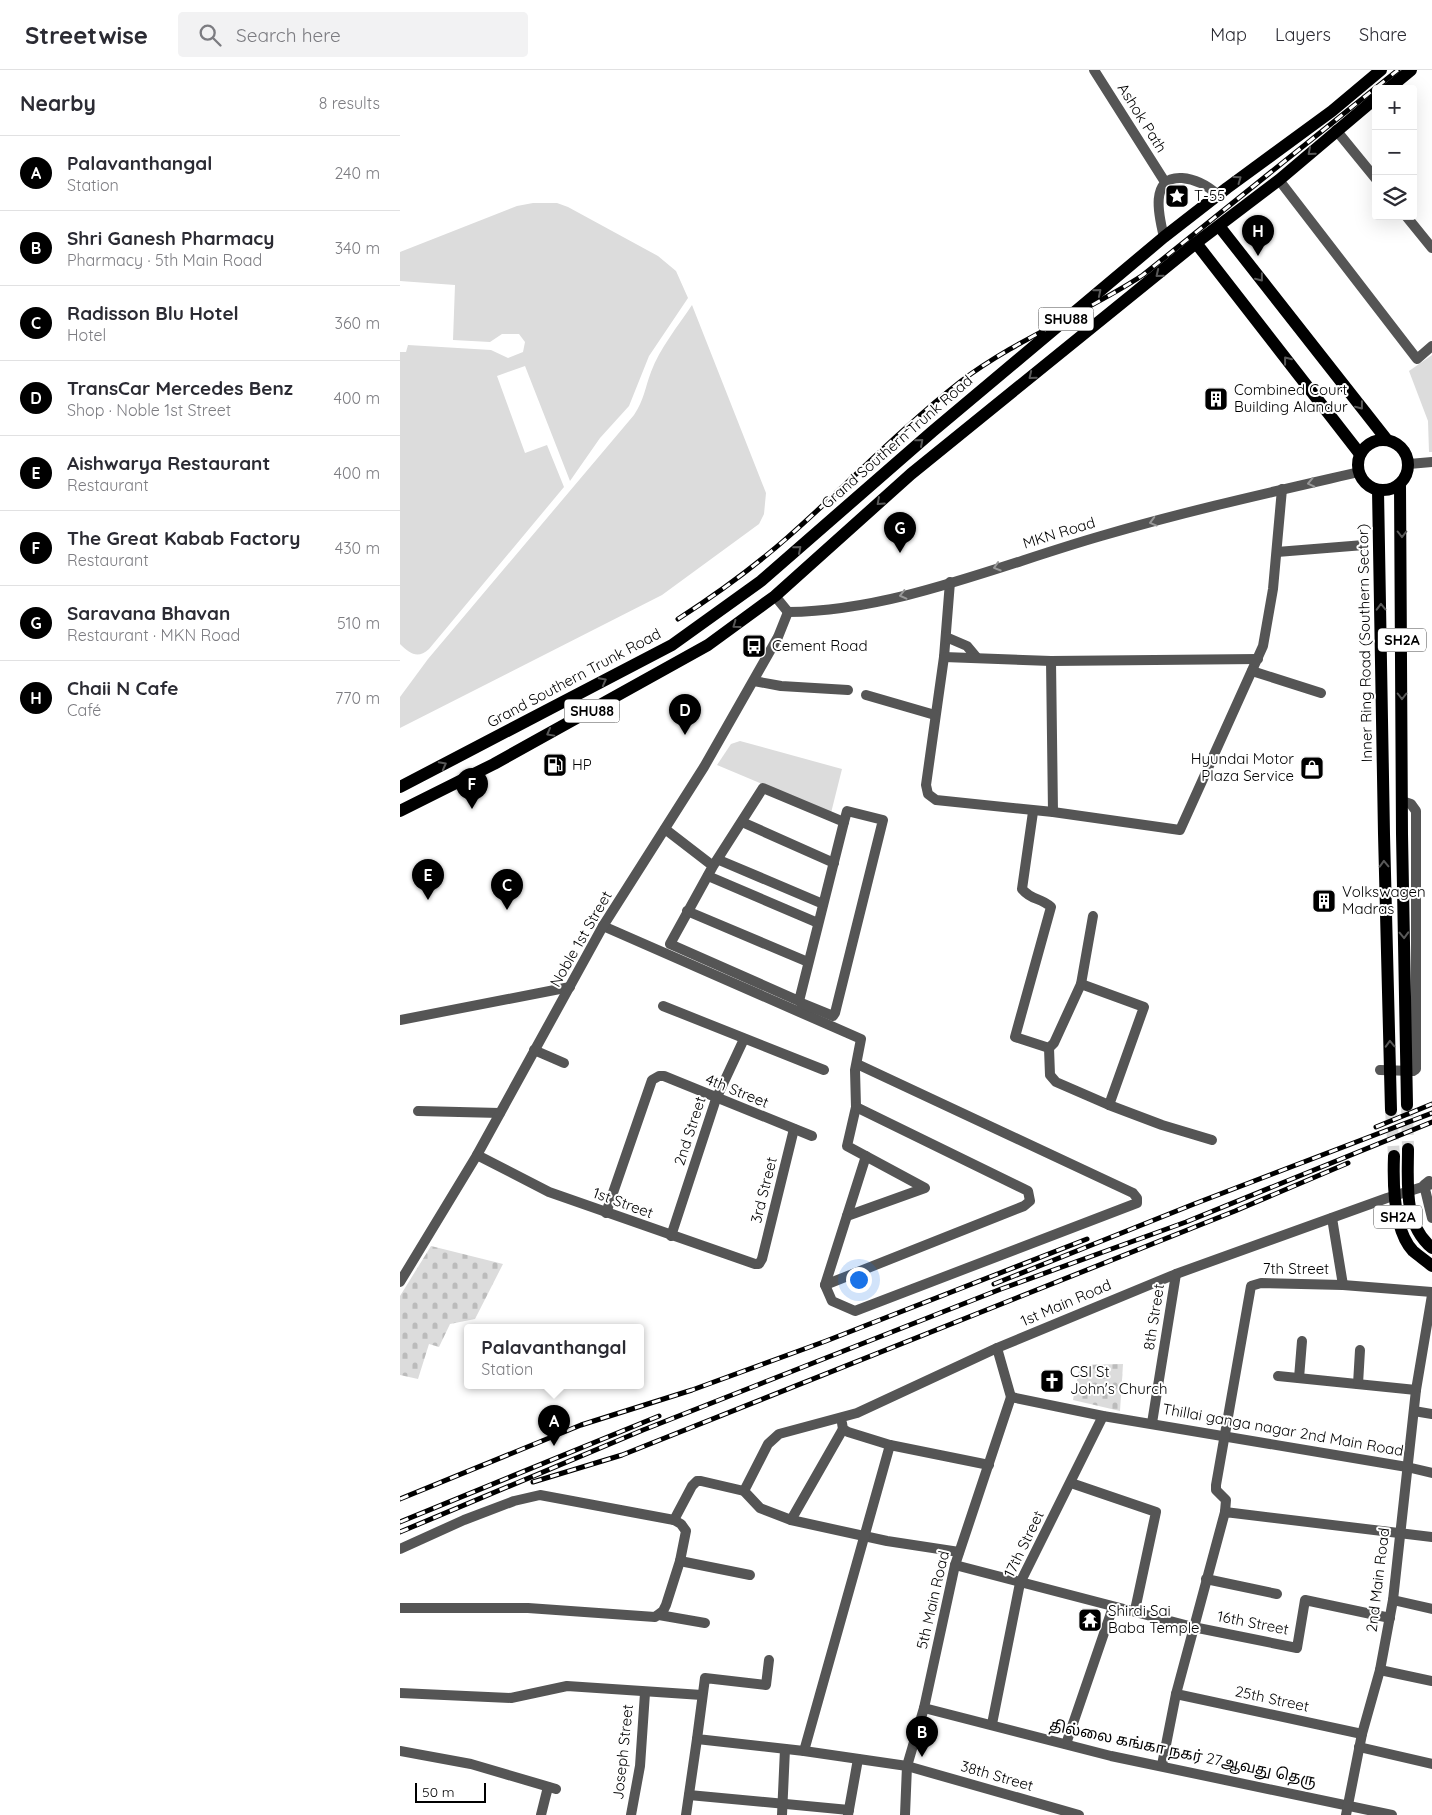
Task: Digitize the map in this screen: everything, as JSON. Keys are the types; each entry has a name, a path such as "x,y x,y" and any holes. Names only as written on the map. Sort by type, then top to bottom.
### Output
{"main road":[{"name":"Grand Southern Trunk Road","path":"400,787 672,645 761,581 932,431 1164,237 1332,111 1381,70"},
{"path":"1393,85 1411,70"},
{"name":"SHU88","path":"400,811 494,764 708,645 775,596 911,474 1196,243 1279,180 1372,101"},
{"path":"1220,226 1387,440"},
{"path":"1196,243 1360,454"},
{"path":"1400,485 1389,490 1378,490 1368,486 1358,472 1360,454 1367,445 1387,440 1397,444 1404,450 1409,464"},
{"name":"SH2A","path":"1407,1105 1402,799 1400,485 1406,476 1409,464"},
{"name":"Inner Ring Road (Southern Sector)","path":"1378,490 1383,796"},
{"path":"761,581 775,596"},
{"path":"672,645 684,659"},
{"path":"1383,796 1402,799"},
{"name":"SH2A","path":"1383,796 1392,1110"},
{"name":"SH2A","path":"1408,1150 1408,1192 1412,1222 1426,1243 1432,1248"},
{"name":"SH2A","path":"1394,1156 1393,1189 1398,1220 1412,1250 1432,1266"}],"street":[{"name":"Ashok Path","path":"1094,70 1165,182"},
{"path":"1336,130 1373,175"},
{"path":"1164,237 1159,205 1161,189 1165,182 1173,178 1188,179 1201,183 1218,195"},
{"path":"1279,180 1417,359 1432,346"},
{"path":"1409,220 1432,248"},
{"path":"1409,464 1432,462"},
{"name":"MKN Road","path":"788,612 812,612 853,606 950,582 1101,536 1282,489 1358,472"},
{"path":"950,582 944,656 926,785 928,794 936,800 1033,812 1053,812 1180,830 1258,659 1266,633 1277,552 1282,489"},
{"path":"1277,552 1364,545"},
{"path":"775,596 788,612"},
{"name":"Noble 1st Street","path":"400,1282 477,1155 603,926 704,767 778,638 788,612"},
{"path":"946,636 967,646 976,658"},
{"path":"944,656 1051,661 1258,659"},
{"path":"1051,661 1053,812"},
{"path":"1252,671 1321,693"},
{"path":"754,680 781,686 848,690"},
{"path":"866,695 936,715"},
{"path":"799,1001 847,811 883,820 836,1013 833,1016 802,1005 799,1001 670,944 713,867 763,788 844,822"},
{"path":"1381,1070 1413,1071 1416,1069 1416,811 1411,804 1402,799"},
{"path":"1033,812 1022,889 1029,898 1045,902 1051,907 1015,1037 1049,1048"},
{"path":"742,822 834,862"},
{"path":"665,829 713,867 818,923"},
{"path":"713,867 823,904"},
{"path":"687,911 808,962"},
{"path":"1093,916 1081,984 1054,1043 1049,1048 1050,1075 1056,1082 1110,1105 1162,1125 1212,1140"},
{"path":"603,926 859,1037 862,1042 857,1064 856,1107 847,1146 925,1188 847,1216"},
{"path":"1081,984 1144,1007 1110,1105"},
{"path":"400,1020 570,986"},
{"path":"663,1006 824,1070"},
{"name":"2nd Street","path":"671,1236 716,1099 744,1039"},
{"path":"534,1050 564,1063"},
{"path":"857,1064 1133,1193 1137,1198 1137,1203 855,1311 832,1301 824,1285 866,1156"},
{"name":"4th Street","path":"606,1213 652,1080 659,1076 664,1076 716,1099 812,1136"},
{"path":"824,1285 1024,1206 1030,1201 1028,1191 856,1107"},
{"path":"418,1111 500,1113"},
{"name":"3rd Street","path":"762,1259 794,1129"},
{"name":"1st Street","path":"477,1155 549,1192 606,1213 754,1264 761,1262 762,1259"},
{"path":"1429,1183 1432,1218"},
{"name":"1st Main Road","path":"744,1491 772,1439 779,1434 857,1413 997,1348 1176,1274 1429,1183"},
{"path":"1332,1218 1343,1285"},
{"name":"8th Street","path":"1152,1423 1176,1274"},
{"name":"7th Street","path":"1225,1435 1251,1286 1261,1283 1343,1285 1432,1293"},
{"name":"2nd Main Road","path":"1347,1810 1362,1734 1380,1670 1393,1600 1416,1390 1428,1346 1432,1293"},
{"path":"1299,1378 1302,1341"},
{"path":"997,1348 1011,1397"},
{"path":"1358,1384 1360,1350"},
{"path":"1278,1376 1416,1390"},
{"name":"Thillai ganga nagar 2nd Main Road","path":"1011,1397 1103,1416 1225,1435 1432,1473"},
{"name":"5th Main Road","path":"905,1815 907,1766 924,1708 955,1565 1011,1397"},
{"path":"1414,1411 1432,1414"},
{"name":"17th Street","path":"992,1724 1020,1583 1103,1416"},
{"path":"790,1520 843,1429 841,1418"},
{"path":"843,1429 853,1434 890,1445 989,1465"},
{"path":"1162,1765 1176,1694 1225,1512 1226,1500 1216,1490 1225,1435"},
{"path":"804,1751 890,1445"},
{"path":"674,1520 692,1486 697,1481 744,1491 760,1508 790,1520 863,1536 959,1552"},
{"path":"1071,1483 1156,1512 1135,1610"},
{"path":"400,1548 514,1501 540,1495 674,1520 681,1524 686,1531 680,1561 666,1605 660,1615"},
{"path":"1225,1512 1432,1537"},
{"path":"680,1561 750,1575"},
{"name":"16th Street","path":"955,1565 1113,1607 1135,1610 1193,1627 1297,1648 1305,1600 1390,1618"},
{"path":"1206,1579 1277,1594"},
{"path":"1393,1600 1432,1609"},
{"path":"1066,1744 1113,1607"},
{"path":"400,1608 519,1608 660,1615 705,1624"},
{"path":"686,1815 705,1678 766,1685 769,1660"},
{"path":"1380,1670 1432,1681"},
{"path":"400,1693 511,1698 567,1686 645,1693 702,1695"},
{"name":"Joseph Street","path":"632,1815 640,1766 645,1693"},
{"name":"25th Street","path":"1176,1694 1362,1734"},
{"name":"தில்லை கங்கா நகர் 27ஆவது தெரு","path":"924,1708 1111,1756 1162,1765 1347,1810 1392,1815"},
{"name":"38th Street","path":"698,1739 804,1751 907,1766 1079,1815"},
{"path":"1359,1747 1432,1764"},
{"path":"782,1815 785,1749"},
{"path":"400,1751 471,1764 552,1788 541,1815"},
{"path":"688,1795 783,1803 849,1812 858,1759"}],"green space":[{"path":"533,203 557,203 568,207 658,256 676,271 688,298 649,356 629,406 600,438 570,481 525,366 497,376 525,453 547,445 564,487 429,649 421,654 414,654 400,644 400,352 406,352 408,345 491,350 508,358 523,352 525,342 519,334 502,334 490,342 453,340 455,285 400,281 400,252 517,206"},
{"path":"692,305 766,493 764,514 759,524 662,595 400,728 400,697 428,659 634,415 659,354"},
{"path":"1432,355 1432,452 1429,452 1428,421 1409,371"},
{"path":"740,741 842,769 831,813 717,765 731,744"},
{"path":"431,1246 503,1264 475,1319 450,1324 439,1347 429,1344 418,1379 400,1375 400,1296"},
{"path":"1123,1364 1120,1411 1073,1400 1080,1365"}],"tunnel":[{"path":"1407,1105 1408,1149"},
{"path":"1391,1110 1394,1156"}],"railway":[{"path":"678,619 735,580 775,548 937,400 960,382 1004,353 1143,275 1398,70"},
{"path":"1376,1127 1432,1104"},
{"path":"994,1284 1194,1204 1432,1113"},
{"path":"400,1532 643,1430 1001,1289 1186,1222 1432,1122"},
{"path":"533,1482 622,1455 1235,1211 1348,1163"},
{"path":"400,1499 581,1425 692,1390 826,1341 1087,1239"},
{"path":"400,1522 659,1416"}],"place":[{"name":"T-55","path":"1177,196"},
{"name":"Chaii N Cafe","path":"1258,256"},
{"name":"Combined Court Building Alandur","path":"1216,399"},
{"name":"Saravana Bhavan","path":"900,553"},
{"name":"Cement Road","path":"754,646"},
{"name":"TransCar Mercedes Benz","path":"685,735"},
{"name":"HP","path":"555,765"},
{"name":"Hyundai Motor Plaza Service","path":"1312,768"},
{"name":"The Great Kabab Factory","path":"472,809"},
{"name":"Aishwarya Restaurant","path":"428,900"},
{"name":"Volkswagen Madras","path":"1324,901"},
{"name":"Radisson Blu Hotel","path":"507,910"},
{"name":"CSI St John's Church","path":"1052,1381"},
{"name":"Palavanthangal","path":"554,1446"},
{"name":"Shirdi Sai Baba Temple","path":"1090,1620"},
{"name":"Shri Ganesh Pharmacy","path":"922,1757"}]}
